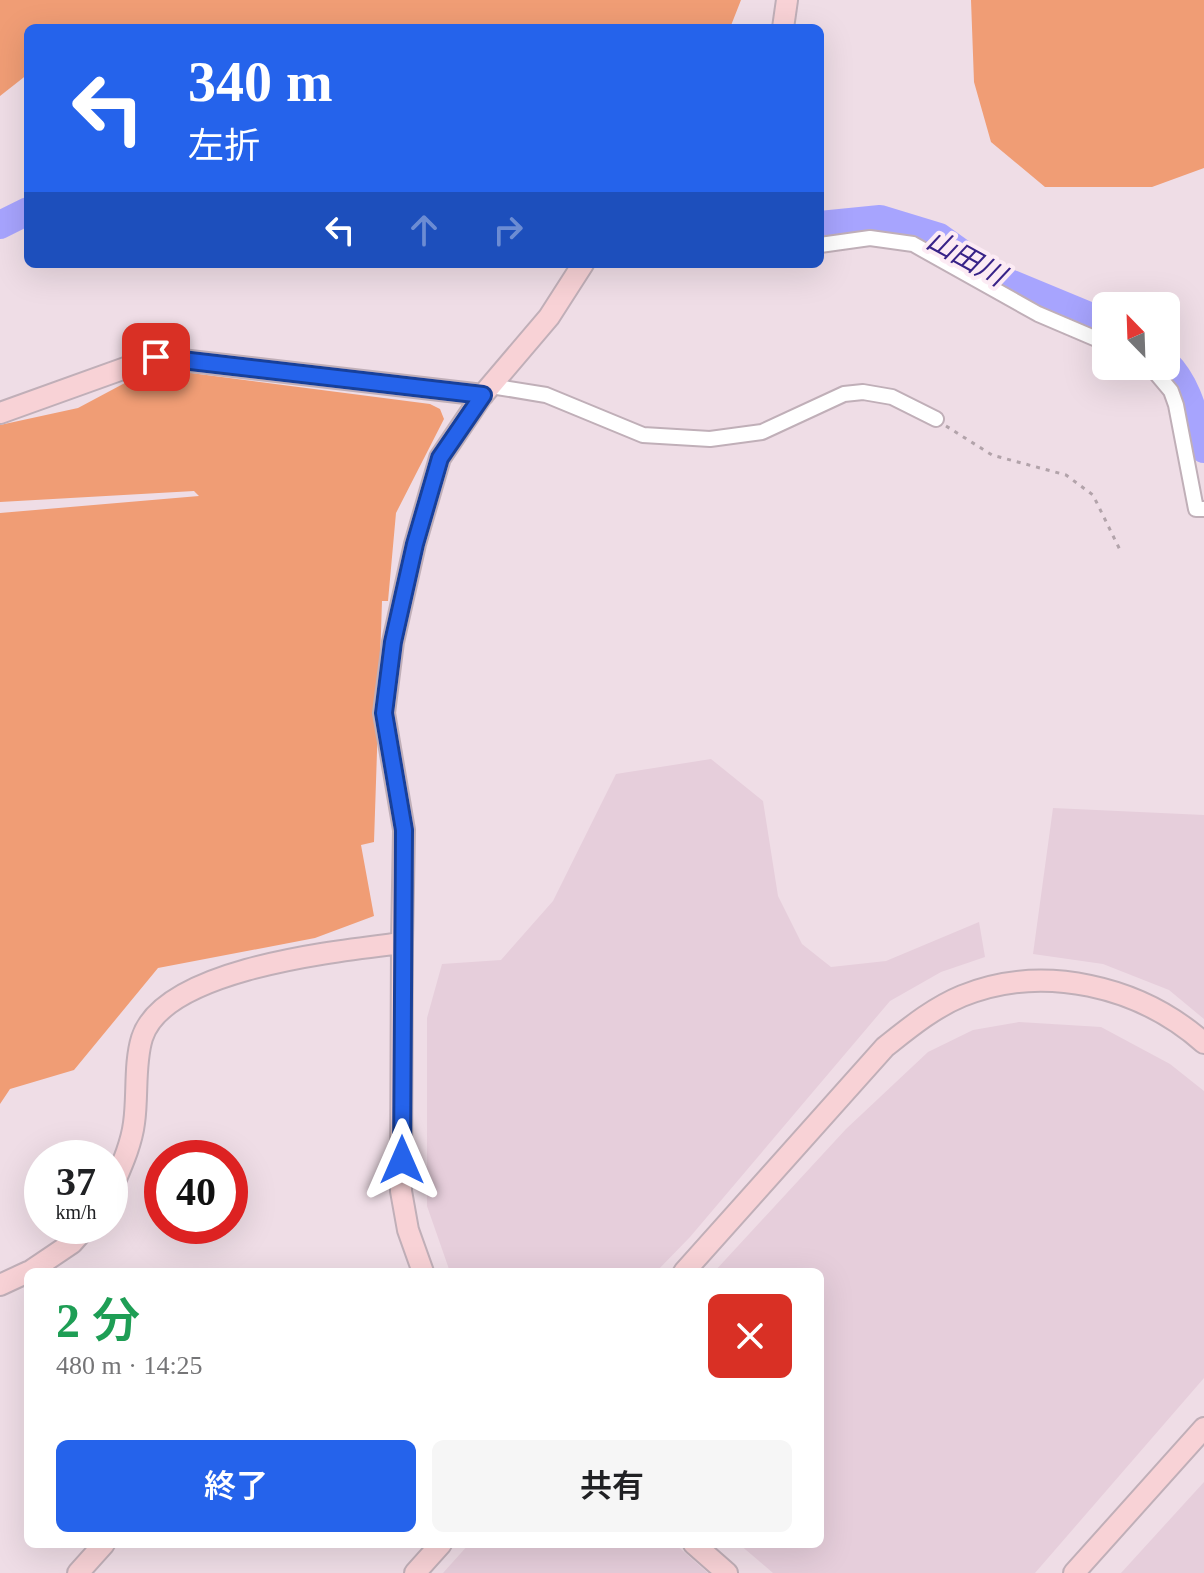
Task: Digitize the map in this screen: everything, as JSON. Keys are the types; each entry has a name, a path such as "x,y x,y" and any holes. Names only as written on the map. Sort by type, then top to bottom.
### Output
{"street":[{"path":"784,24 787,0"},
{"path":"824,244 870,238 913,244 1038,314 1092,337"},
{"path":"418,1268 401,1191 404,830 384,713 393,642 415,544 440,458 487,391 549,317 580,268"},
{"path":"0,413 156,357 546,395 643,435 710,439 762,432 844,394 863,392 892,397 936,419"},
{"path":"1162,380 1171,391 1176,405 1196,509 1204,509"},
{"path":"128,1143 134,1126 142,1037 156,1016 180,994 214,978 340,951 402,943"},
{"path":"688,1268 885,1047 924,1016 962,996 1007,982 1059,981 1094,986 1161,1011 1204,1043"},
{"path":"34,1268 70,1244"},
{"path":"0,1285 24,1274"},
{"path":"1074,1573 1204,1428"},
{"path":"78,1573 100,1548"},
{"path":"415,1573 437,1548"},
{"path":"699,1548 727,1573"}],"path":[{"path":"936,419 992,455 1066,475 1075,481 1093,495 1121,552"}],"shaded area":[{"path":"0,0 741,0 732,24 24,24 24,77 0,96"},
{"path":"971,0 1204,0 1204,168 1152,187 1045,187 991,142 974,82"},
{"path":"153,368 430,404 440,409 444,419 396,513 388,601 382,601 374,842 361,845 374,916 315,938 158,968 74,1070 10,1089 0,1104 0,513 199,496 194,491 0,502 0,425 78,408"},
{"path":"711,759 763,801 778,896 802,944 831,967 886,961 979,922 985,957 941,972 890,1001 690,1237 660,1268 449,1268 427,1206 427,1018 442,964 501,960 553,901 616,774"},
{"path":"1053,808 1204,815 1204,1019 1169,990 1103,964 1033,954"},
{"path":"1019,1022 1101,1027 1170,1064 1204,1091 1204,1378 1035,1573 773,1573 744,1548 824,1548 824,1268 718,1268 846,1129 928,1052 973,1030"},
{"path":"1204,1482 1204,1573 1121,1573"},
{"path":"465,1548 680,1548 708,1573 443,1573"}],"waterway":[{"name":"山田川","path":"0,225 24,213"},
{"name":"山田川","path":"824,225 880,219 939,237 995,277 1092,317"},
{"name":"山田川","path":"1179,380 1186,392 1204,449"}],"route":[{"path":"156,357 483,395 440,458 415,544 393,642 384,713 404,830 402,1160"}]}
